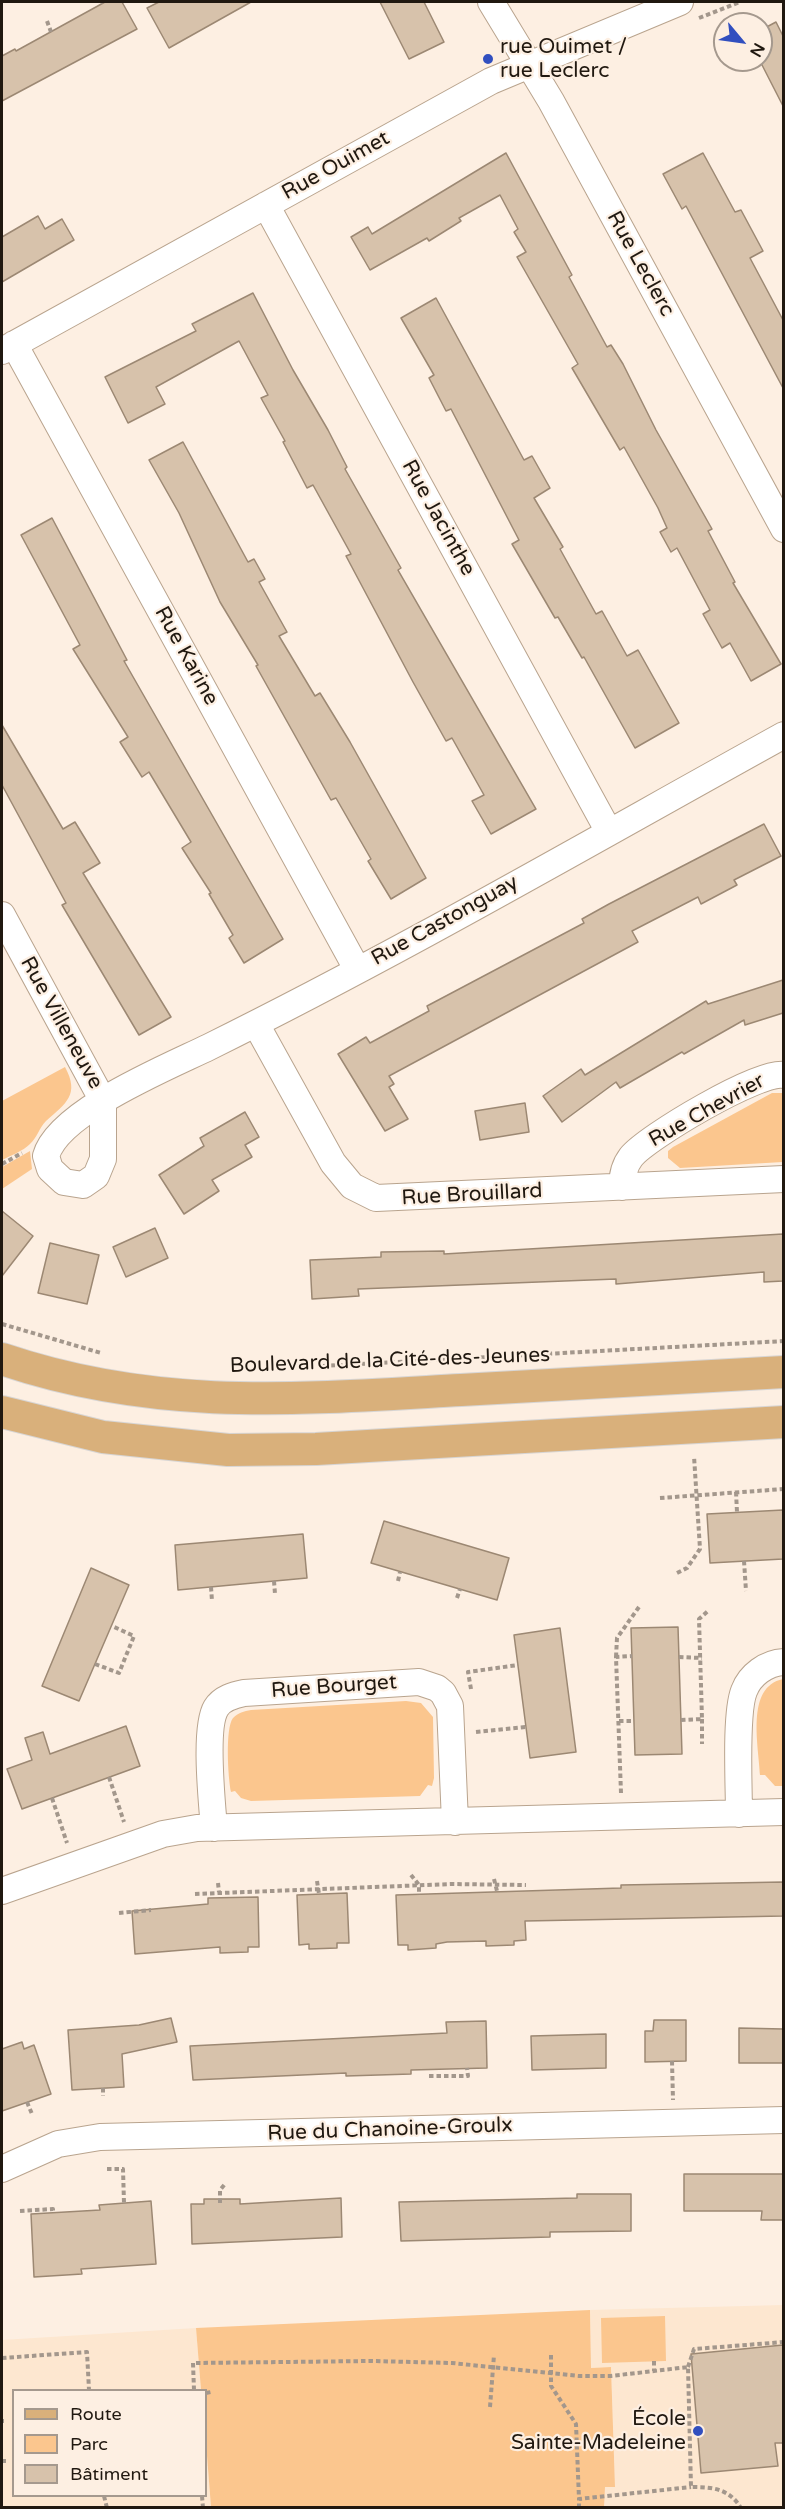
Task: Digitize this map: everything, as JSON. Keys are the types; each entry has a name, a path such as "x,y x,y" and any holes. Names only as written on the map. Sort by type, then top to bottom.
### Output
{"main road":[{"name":"Boulevard de la Cité-des-Jeunes","path":"2,1359 114,1387 178,1396 240,1400 341,1397 783,1372"},
{"path":"2,1412 103,1437 228,1450 316,1449 783,1422"}],"street":[{"name":"Rue Leclerc","path":"491,2 551,101 783,529"},
{"name":"Rue Ouimet","path":"8,347 491,81 680,2"},
{"name":"Rue Jacinthe","path":"266,205 609,832"},
{"name":"Rue Karine","path":"8,347 357,969"},
{"name":"Rue Castonguay","path":"103,1101 256,1024 783,735"},
{"name":"Rue Villeneuve","path":"2,915 103,1101"},
{"name":"Rue Brouillard","path":"256,1024 333,1163 352,1186 375,1198 783,1179"},
{"name":"Rue Chevrier","path":"622,1187 622,1176 630,1159 655,1137 754,1080 783,1075"},
{"path":"739,1814 742,1698 754,1676 769,1665 783,1662"},
{"name":"Rue Bourget","path":"214,1828 211,1773 213,1716 219,1704 244,1693 410,1681 437,1688 443,1693 450,1706 455,1822"},
{"path":"2,1890 163,1834 214,1828 783,1812"},
{"name":"Rue du Chanoine-Groulx","path":"2,2169 64,2142 100,2137 783,2120"}],"path":[{"path":"47,21 51,32"},
{"path":"2,1164 30,1149"},
{"path":"2,1324 65,1345 112,1355"},
{"name":"Boulevard de la Cité-des-Jeunes","path":"319,1366 783,1341"},
{"path":"677,1573 687,1568 700,1550 694,1455"},
{"path":"660,1498 783,1489"},
{"path":"736,1492 737,1512"},
{"path":"744,1561 746,1591"},
{"path":"398,1581 400,1572"},
{"path":"274,1581 275,1594"},
{"path":"212,1587 212,1601"},
{"path":"457,1598 460,1589"},
{"path":"621,1794 617,1638 639,1607"},
{"path":"702,1744 699,1619 709,1610"},
{"path":"95,1664 119,1673 134,1636 112,1626"},
{"path":"616,1657 632,1656"},
{"path":"679,1657 700,1658"},
{"path":"471,1691 468,1672 518,1665"},
{"path":"681,1720 702,1719"},
{"path":"619,1721 634,1721"},
{"path":"476,1726 476,1732 526,1727"},
{"path":"109,1777 124,1823"},
{"path":"52,1798 67,1844"},
{"path":"411,1875 419,1885 419,1894"},
{"path":"494,1879 497,1891"},
{"path":"317,1881 319,1894"},
{"path":"218,1883 219,1892"},
{"path":"195,1893 419,1885 526,1885"},
{"path":"230,1892 231,1898"},
{"path":"119,1913 151,1910"},
{"path":"672,2061 673,2106"},
{"path":"429,2076 468,2076 467,2068"},
{"path":"103,2088 103,2096"},
{"path":"27,2102 32,2114"},
{"path":"107,2169 123,2169 124,2203"},
{"path":"220,2203 220,2190 225,2184"},
{"path":"20,2211 53,2209 53,2213"},
{"path":"691,2487 688,2367 694,2349 783,2342"},
{"path":"2,2358 87,2352 88,2389"},
{"path":"490,2408 494,2355"},
{"path":"551,2355 550,2386 576,2424 579,2508"},
{"path":"194,2389 192,2363 372,2361 494,2367 550,2374 611,2376 688,2367"},
{"path":"654,2361 654,2371"},
{"path":"579,2499 691,2487 714,2487 725,2491 741,2508"}],"shaded area":[{"name":"École Sainte-Madeleine","path":"783,2305 783,2507 604,2507 604,2487 615,2487 611,2367 591,2368 590,2310"},
{"path":"196,2328 201,2389 12,2389 12,2497 207,2497 207,2456 211,2507 2,2508 2,2340"}],"green space":[{"path":"65,1067 71,1085 69,1098 44,1124 30,1144 2,1160 2,1101"},
{"path":"772,1093 783,1093 783,1162 680,1168 668,1158 668,1151 673,1147"},
{"path":"30,1151 32,1169 2,1189 2,1167"},
{"path":"783,1679 783,1786 775,1786 765,1775 760,1775 757,1719 763,1693 771,1684"},
{"path":"406,1701 421,1703 433,1717 434,1778 432,1786 428,1785 420,1796 251,1801 241,1798 235,1791 231,1792 228,1765 229,1732 230,1723 239,1714 251,1710"},
{"path":"590,2310 591,2368 611,2367 615,2487 605,2487 604,2507 211,2507 207,2456 207,2389 201,2389 196,2328"},
{"path":"665,2316 666,2361 602,2363 601,2318"}],"building":[{"path":"105,2 122,2 137,29 2,101 2,56 15,49 16,51"},
{"path":"159,2 251,2 169,48 147,8"},
{"path":"380,2 424,2 444,42 409,59"},
{"path":"776,22 783,36 783,106 766,72 773,72 773,24"},
{"path":"506,153 572,275 569,277 607,347 611,345 623,364 656,430 712,529 708,531 735,582 733,583 781,664 751,681 730,643 722,648 703,614 710,610 677,548 671,552 660,532 667,528 658,508 624,447 620,450 572,368 578,364 517,257 526,252 514,232 518,229 500,195 459,218 461,221 429,241 427,238 370,270 351,237 368,227 372,234"},
{"path":"703,153 735,212 741,210 763,251 750,258 783,320 783,388 686,206 682,209 663,174"},
{"path":"38,216 45,229 62,219 74,240 2,282 2,237"},
{"path":"253,293 293,370 328,430 347,467 345,469 401,568 398,570 536,809 491,834 472,801 484,795 452,738 446,741 413,682 346,556 351,554 313,485 307,488 283,442 285,441 261,398 268,395 239,341 156,387 165,404 128,423 105,377 196,331 192,324"},
{"path":"436,298 524,460 532,456 550,488 534,498 563,547 560,549 596,614 602,611 627,656 638,650 679,723 635,748 584,657 582,658 558,617 555,618 512,544 519,540 451,409 446,411 429,378 434,375 401,318"},
{"path":"183,442 248,562 254,559 265,579 259,582 287,632 279,636 315,696 320,693 350,742 426,878 391,899 368,861 371,859 336,798 331,800 256,666 258,665 220,602 179,513 149,460"},
{"path":"52,518 127,660 124,661 283,939 244,963 229,938 233,935 209,894 211,893 182,848 191,842 149,772 142,777 120,742 128,737 73,649 80,645 21,535"},
{"path":"2,725 63,829 75,822 100,863 83,873 171,1017 139,1035 62,905 66,903 2,785"},
{"path":"764,824 781,856 734,880 737,885 701,904 698,897 632,931 638,942 389,1076 394,1084 389,1087 408,1119 385,1131 338,1054 366,1037 370,1043 429,1011 427,1006 584,923 582,919"},
{"path":"783,980 783,1013 745,1025 744,1020 620,1088 616,1082 562,1122 543,1096 581,1069 585,1075 706,1001 708,1004"},
{"path":"525,1103 529,1132 480,1140 475,1111"},
{"path":"245,1112 259,1137 245,1145 252,1157 212,1180 219,1191 184,1214 159,1175 204,1146 200,1138"},
{"path":"2,1211 33,1236 2,1276"},
{"path":"155,1228 168,1258 126,1277 113,1247"},
{"path":"783,1234 783,1281 764,1282 764,1272 616,1284 616,1279 358,1289 359,1296 312,1299 310,1260 381,1257 381,1252 444,1251 444,1254"},
{"path":"50,1243 99,1255 87,1304 38,1293"},
{"path":"783,1510 783,1559 710,1563 707,1514"},
{"path":"384,1521 509,1558 497,1600 371,1563"},
{"path":"303,1534 307,1578 178,1590 175,1545"},
{"path":"91,1568 129,1585 79,1701 42,1686"},
{"path":"678,1627 682,1754 635,1755 631,1628"},
{"path":"560,1628 576,1752 530,1758 514,1635"},
{"path":"126,1726 140,1766 22,1809 7,1769 32,1760 25,1738 43,1732 50,1754"},
{"path":"783,1882 783,1916 525,1921 526,1940 514,1941 514,1945 486,1946 486,1941 447,1942 436,1944 436,1948 408,1950 408,1945 398,1945 396,1895 621,1888 621,1885"},
{"path":"347,1893 349,1943 337,1943 337,1948 309,1949 309,1944 299,1945 297,1895"},
{"path":"258,1897 259,1947 248,1947 248,1952 220,1953 220,1947 135,1954 132,1911 208,1904 208,1898"},
{"path":"171,2018 177,2042 122,2054 124,2087 72,2090 68,2030 139,2025"},
{"path":"654,2020 686,2020 686,2061 645,2062 645,2031 653,2031"},
{"path":"486,2021 487,2068 411,2070 411,2074 346,2076 346,2073 193,2080 190,2046 447,2033 446,2022"},
{"path":"739,2028 783,2029 783,2063 739,2063"},
{"path":"606,2034 606,2068 532,2070 531,2036"},
{"path":"22,2042 24,2049 34,2045 51,2094 2,2111 2,2049"},
{"path":"684,2174 783,2174 783,2220 761,2220 762,2211 684,2211"},
{"path":"577,2194 631,2194 631,2231 550,2232 550,2237 401,2241 399,2202 577,2198"},
{"path":"341,2198 342,2237 192,2244 191,2204 204,2204 204,2199 240,2199 240,2204"},
{"path":"151,2201 156,2264 81,2269 82,2274 34,2277 31,2214 100,2210 99,2205"},
{"path":"783,2345 783,2443 775,2443 778,2466 701,2473 691,2354"}],"place":[{"name":"rue Ouimet / rue Leclerc","path":"488,59"},
{"name":"École Sainte-Madeleine","path":"698,2431"}]}
